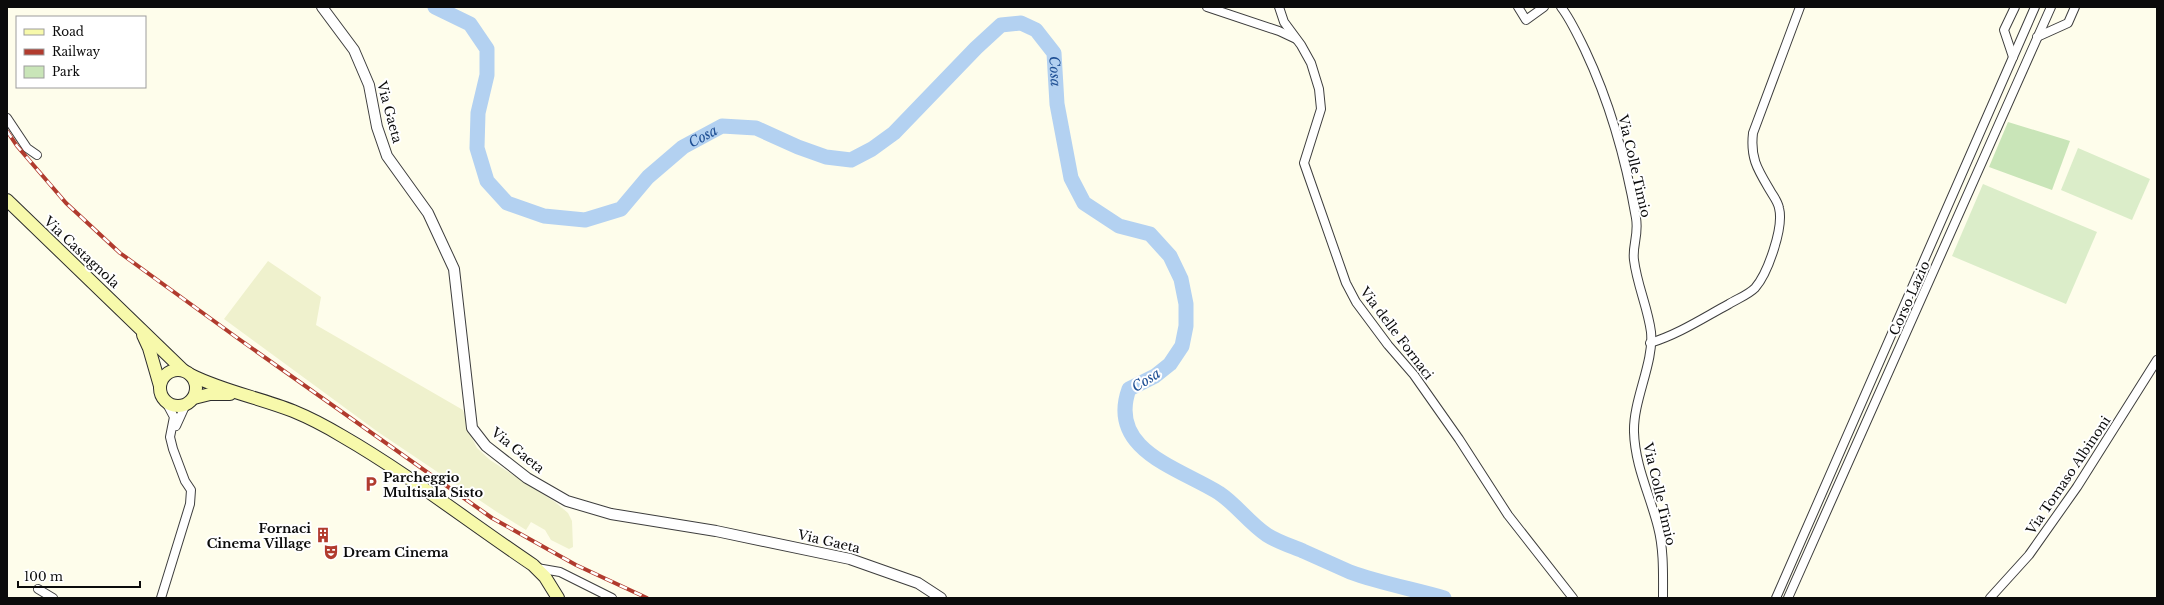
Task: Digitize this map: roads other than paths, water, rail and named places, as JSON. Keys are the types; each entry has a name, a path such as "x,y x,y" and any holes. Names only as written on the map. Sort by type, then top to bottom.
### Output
{"main road":[{"name":"Via Castagnola","path":"7,200 187,372"},
{"path":"138,325 149,348 162,397 166,402 176,406 210,394 243,394"},
{"path":"160,386 161,381 168,372 178,369 211,384 294,412 342,436 451,508 537,568 545,577 558,598"},
{"path":"187,372 197,388 190,401"}],"street":[{"name":"Via Gaeta","path":"322,7 354,50 370,85 377,128 388,156 428,213 454,269 472,428 486,446 527,478 567,501 611,514 716,531 850,559 918,583 941,598"},
{"path":"1207,7 1279,31 1298,40"},
{"name":"Via delle Fornaci","path":"1279,7 1284,22 1298,40 1311,63 1319,89 1321,109 1304,163 1346,283 1356,302 1388,345 1414,375 1459,439 1508,515 1573,598"},
{"path":"1518,7 1526,20 1544,7"},
{"name":"Via Colle Timio","path":"1561,7 1598,79 1615,128 1636,218 1637,239 1634,259 1651,333 1635,414 1634,432 1636,454 1642,481 1658,527 1661,542 1663,598"},
{"path":"1650,343 1701,321 1744,295 1755,288 1764,274 1775,245 1780,218 1779,208 1755,163 1752,146 1753,133 1800,7"},
{"path":"2013,57 2004,30 2015,7"},
{"name":"Corso Lazio","path":"1776,598 2035,7"},
{"name":"Corso Lazio","path":"1788,598 2051,7"},
{"path":"2037,37 2068,23 2075,7"},
{"path":"7,118 27,148 37,155"},
{"name":"Via Tomaso Albinoni","path":"1990,598 2028,555 2078,487 2157,360"},
{"path":"173,448 175,430 190,401"},
{"path":"161,598 190,504 191,490 185,481 173,448 170,437 174,417 166,402"},
{"path":"537,568 560,572 612,598"},
{"path":"38,588 53,598"}],"waterway":[{"name":"Cosa","path":"435,7 470,24 487,49 487,75 478,113 477,148 487,181 507,203 544,216 585,220 621,209 648,177 683,147 722,126 756,128 798,147 826,157 851,160 872,149 894,133 976,48 1001,25 1021,23 1036,30 1054,53 1057,104 1071,178 1084,203 1119,226 1150,234 1170,256 1181,279 1186,304 1186,326 1182,346 1170,364 1155,376 1129,389 1125,410 1128,427 1137,442 1167,465 1219,493 1267,535 1276,540 1350,572 1444,598"}],"railway":[{"path":"7,131 17,146 66,203 120,253 492,518 576,565 647,598"}],"place":[{"name":"Parcheggio Multisala Sisto","path":"371,484"},
{"name":"Fornaci Cinema Village","path":"323,535"},
{"name":"Dream Cinema","path":"331,552"}]}
